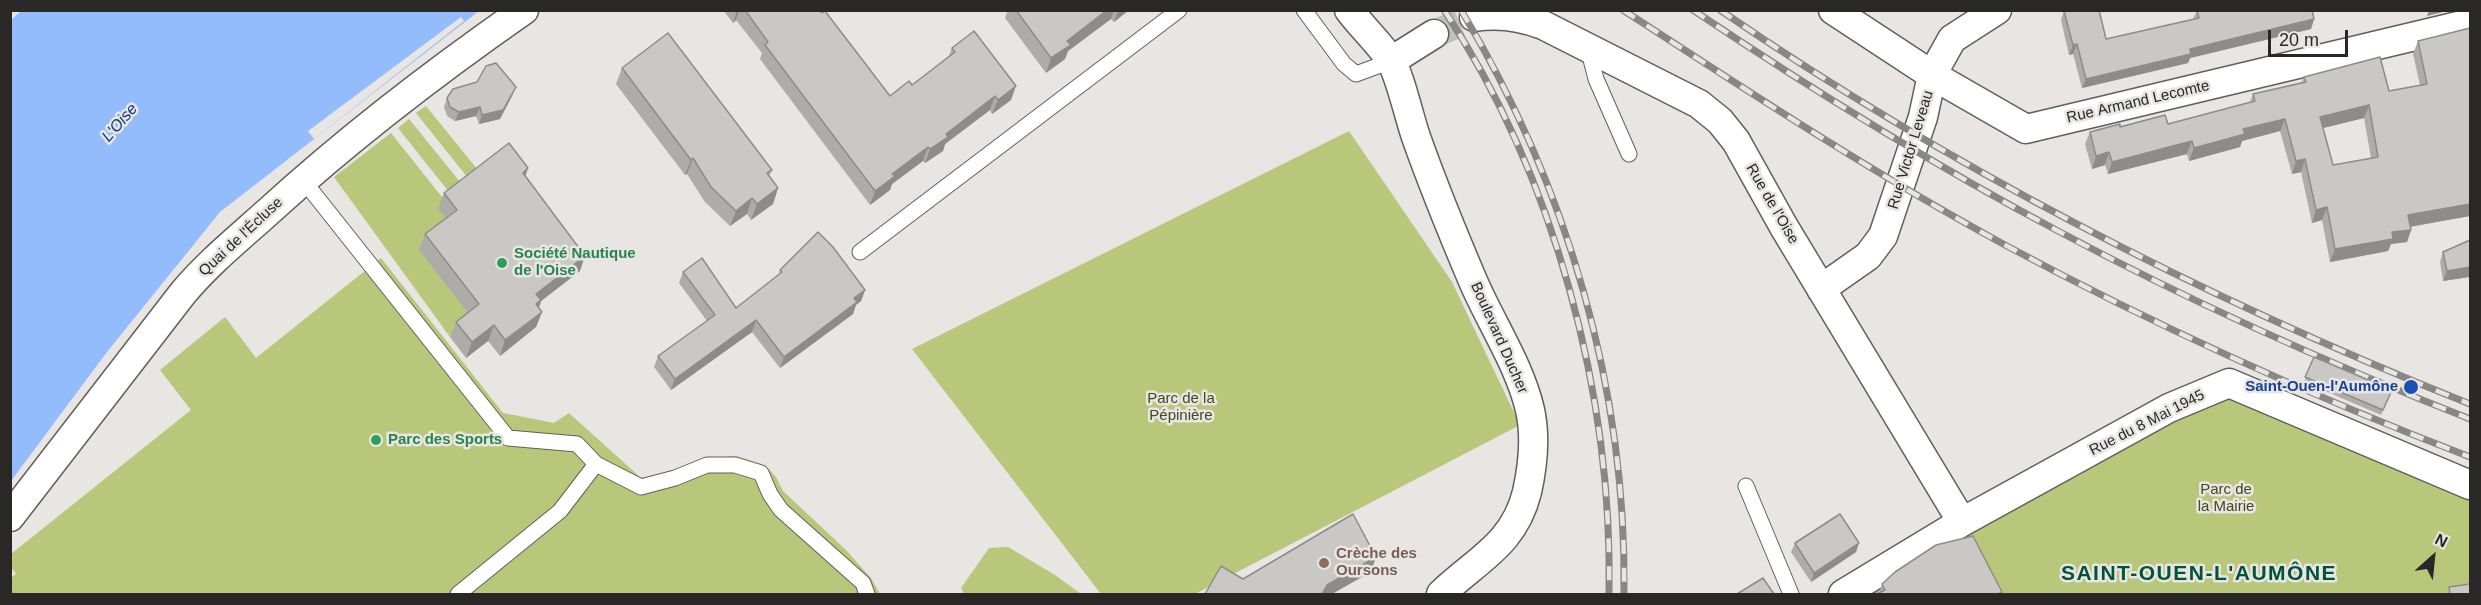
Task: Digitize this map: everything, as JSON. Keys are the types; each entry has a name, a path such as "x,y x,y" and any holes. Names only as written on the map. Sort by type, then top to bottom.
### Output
{"street":[{"name":"Quai de l'Écluse","path":"10,517 208,263 303,180 400,101 524,10"},
{"path":"1349,10 1391,61 1434,34"},
{"name":"Rue Armand Lecomte","path":"1833,10 1932,75 2026,129 2470,23"},
{"name":"Rue Victor Leveau","path":"1821,289 1868,256 1883,236 1923,117 1932,75 1952,39 1998,10"},
{"name":"Rue de l'Oise","path":"1474,17 1492,14 1526,18 1699,104 1720,121 1736,141 1821,289 1966,527"},
{"name":"Boulevard Ducher","path":"1391,61 1416,137 1469,271 1524,390 1534,439 1526,494 1505,538 1487,557 1441,594"},
{"name":"Rue du 8 Mai 1945","path":"1843,594 1966,527 2169,408 2229,383 2470,484"}],"lane":[{"path":"860,252 1179,10"},
{"path":"1304,10 1344,64 1356,74 1391,61"},
{"path":"1588,48 1596,79 1629,154"},
{"path":"303,180 508,438 578,444 596,464 641,487 675,478 707,465 735,465 761,473 770,494 782,510 863,583 867,594"},
{"path":"458,594 560,511 596,464"},
{"path":"1746,486 1791,594"}],"green space":[{"path":"426,106 482,175 472,183 416,113"},
{"path":"409,119 465,188 453,197 398,128"},
{"name":"Parc de la Pépinière","path":"1349,131 1452,282 1520,425 1195,594 1101,594 912,349"},
{"path":"391,133 446,202 473,320 450,337 334,177"},
{"name":"Parc des Sports","path":"381,258 503,413 554,423 569,413 640,477 654,478 714,458 737,456 765,465 776,477 783,491 846,550 871,578 880,594 11,594 10,578 16,574 11,567 11,554 191,410 160,370 225,317 256,358"},
{"name":"Parc de la Mairie","path":"2228,398 2361,451 2470,500 2470,594 1864,594 2076,463"},
{"path":"1008,547 1055,575 1081,594 964,594 961,588 989,548"}],"water":[{"name":"L'Oise","path":"21,11 479,11 220,212 107,352 11,481 10,21"}],"pier":[{"path":"461,17 464,21 314,139 308,131"}],"building":[{"path":"745,10 820,10 822,13 825,11 890,96 909,81 912,85 955,52 952,48 974,31 1016,86 998,100 995,96 946,134 948,137 930,149 928,147 892,174 895,176 875,191 765,45 768,42"},
{"path":"1016,10 1107,10 1067,41 1071,45 1051,58"},
{"path":"2099,10 2106,39 2199,18 2197,10 2312,10 2314,19 2190,49 2191,54 2086,79 2077,44 2073,45 2064,11"},
{"path":"2470,28 2470,204 2408,215 2411,230 2392,232 2393,239 2335,249 2327,207 2316,210 2305,159 2296,161 2285,119 2243,129 2245,134 2194,148 2192,141 2112,162 2109,152 2096,156 2090,132 2165,115 2168,124 2255,101 2253,94 2306,82 2304,77 2380,57 2389,91 2427,84 2418,41","holes":["2369,105 2378,157 2333,165 2320,117"]},
{"path":"668,33 772,170 767,173 778,188 757,204 752,198 736,211 711,187 693,158 691,160 622,68"},
{"path":"496,63 516,87 503,110 482,115 480,107 459,112 450,107 447,98 453,89 477,82 486,66"},
{"name":"Société Nautique de l'Oise","path":"509,143 528,168 523,173 585,256 536,294 541,300 536,304 542,312 505,340 494,325 472,342 456,322 479,304 425,234 457,210 444,193"},
{"path":"818,232 833,247 865,290 854,298 857,302 784,357 756,320 675,379 658,356 715,315 683,272 702,258 736,308 782,272 780,270"},
{"path":"2470,240 2470,267 2447,271 2443,252"},
{"path":"2314,357 2392,390 2383,410 2305,377"},
{"path":"1353,514 1376,557 1327,585 1322,594 1205,594 1221,566 1243,579"},
{"path":"1840,514 1859,543 1814,573 1795,543"},
{"path":"1973,536 2002,592 1998,594 1877,594 1885,590 1882,584 1895,572 1936,545"},
{"path":"1763,578 1774,594 1737,594"},
{"path":"2470,584 2470,594 2450,594 2449,587"}],"tunnel":[{"path":"1434,34 1474,17"}],"railway":[{"path":"1444,10 1483,75 1517,144 1546,216 1570,290 1588,366 1601,442 1608,519 1609,594"},
{"path":"1461,10 1499,77 1532,147 1560,218 1583,291 1602,366 1615,441 1622,517 1624,594"},
{"path":"1623,10 1860,161 2005,245 2119,304 2234,359 2352,410 2470,457"},
{"path":"1693,10 1873,125 2058,231 2159,283 2261,331 2470,419"},
{"path":"1720,10 1809,69 1899,124 1991,178 2084,228 2275,321 2470,404"}],"place":[{"name":"Société Nautique de l'Oise","path":"502,263"},
{"name":"Saint-Ouen-l'Aumône","path":"2411,387"},
{"name":"Parc des Sports","path":"376,440"},
{"name":"Crèche des Oursons","path":"1324,563"}],"district":[{"name":"SAINT-OUEN-L'AUMÔNE","path":"2199,574"}]}
